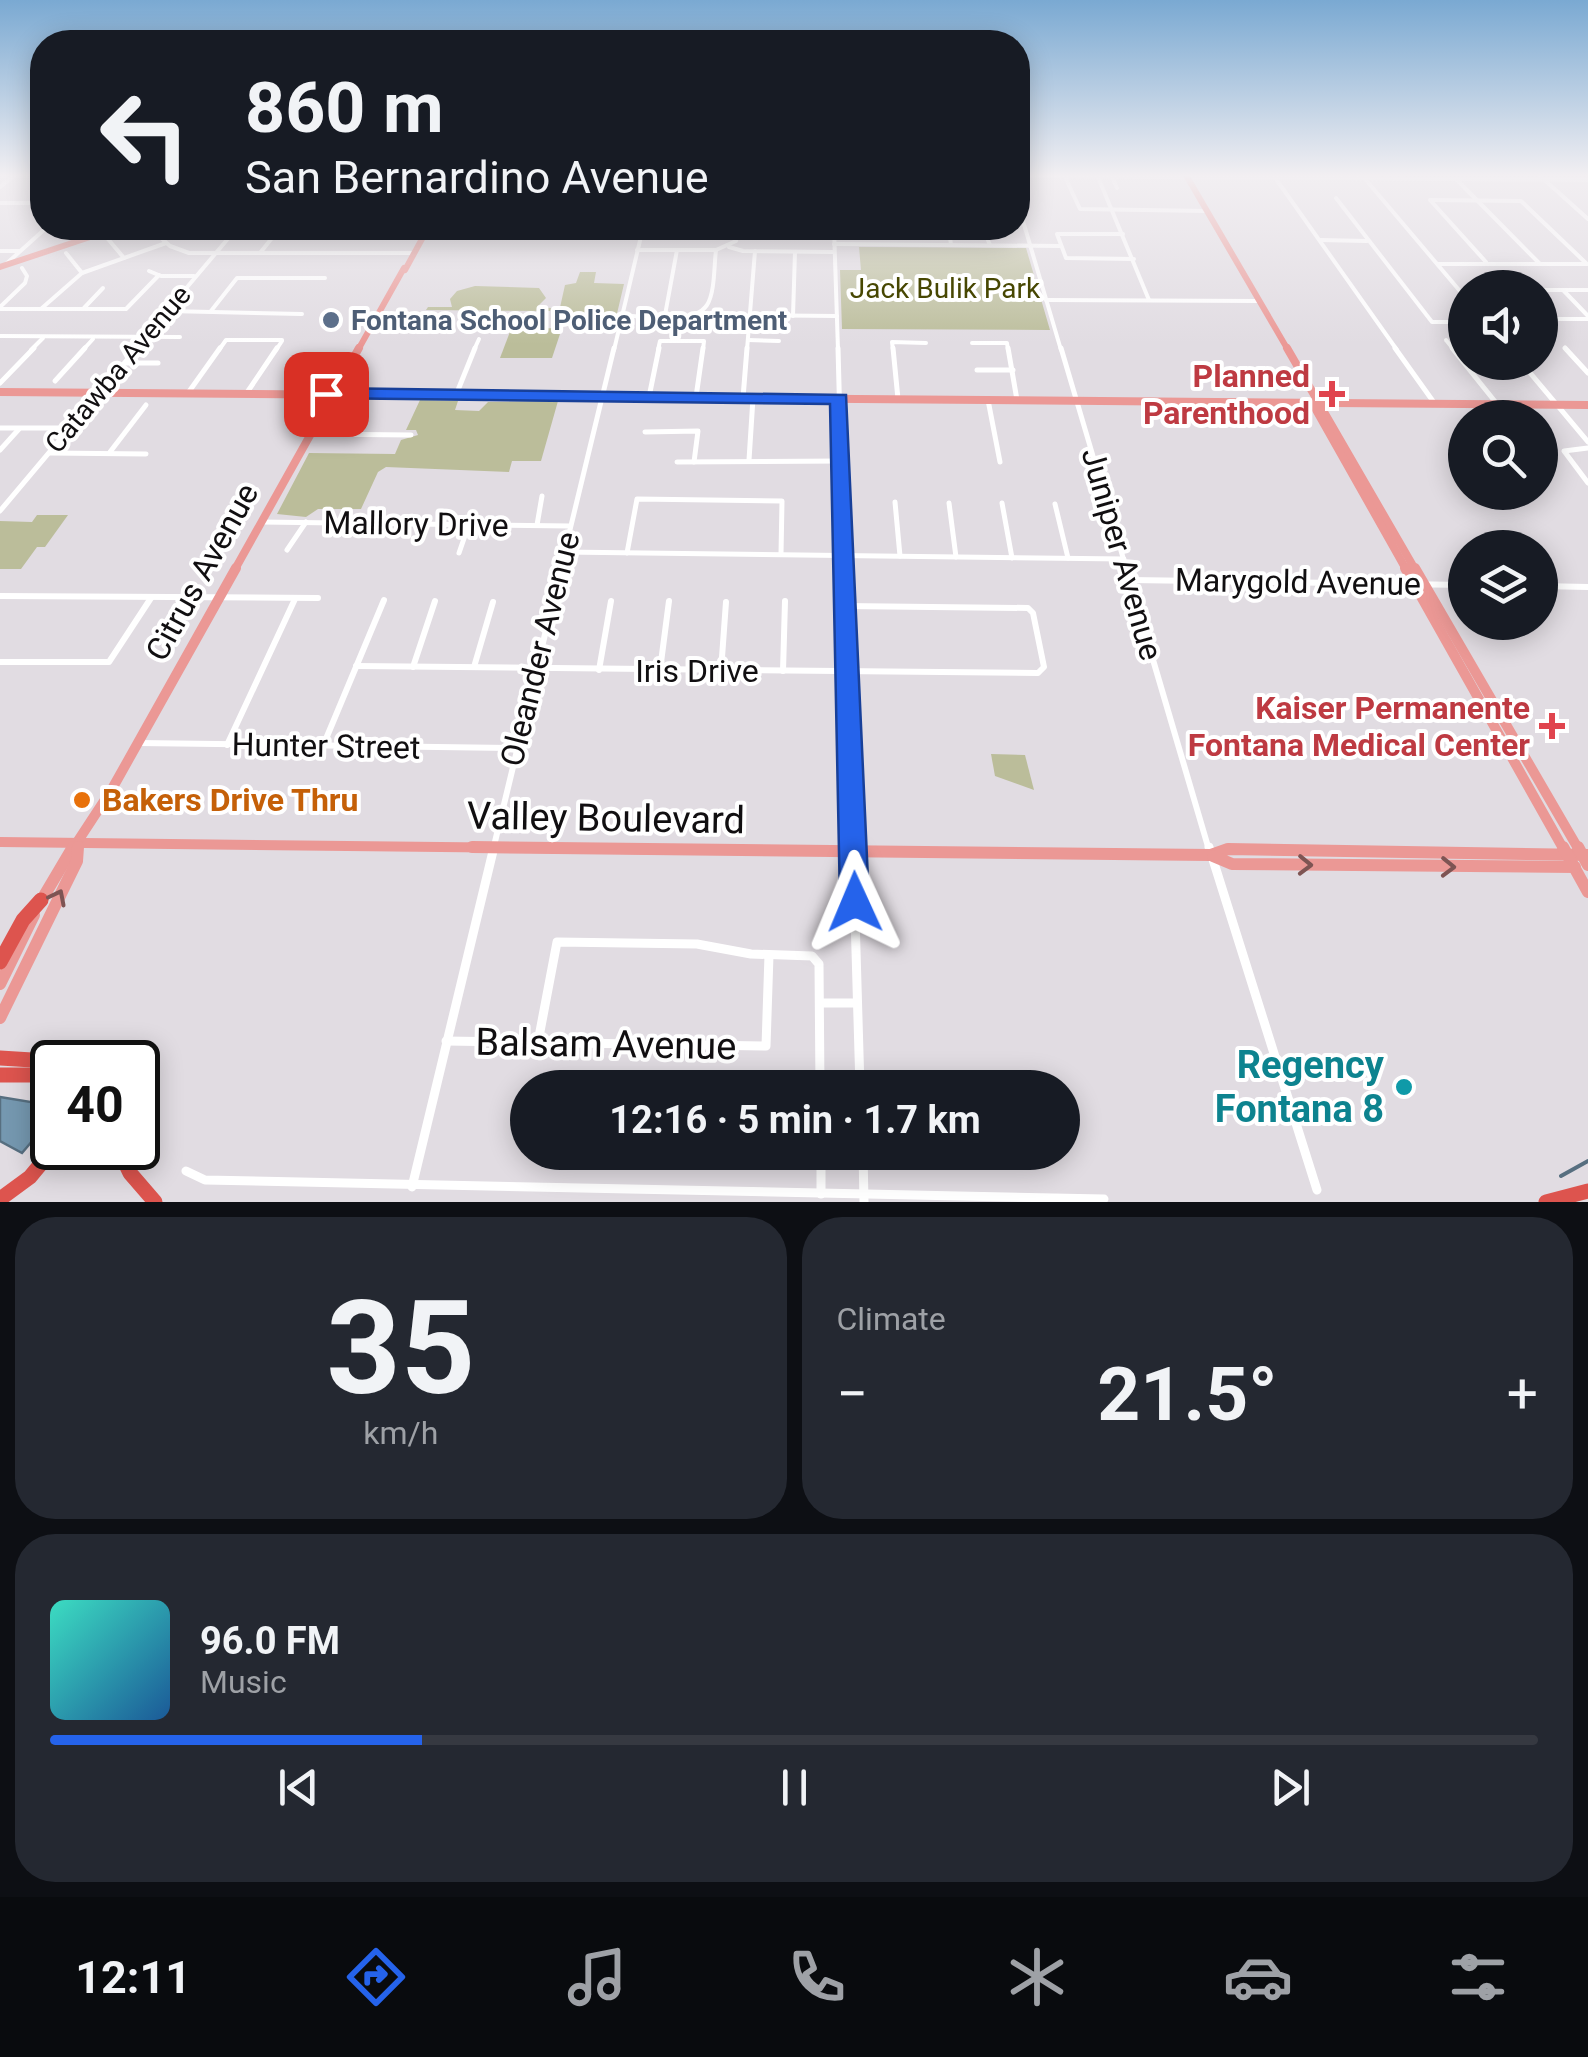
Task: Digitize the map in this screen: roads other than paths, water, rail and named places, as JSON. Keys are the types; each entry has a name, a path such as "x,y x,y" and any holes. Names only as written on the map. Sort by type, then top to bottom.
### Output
{"highway":[{"path":"0,962 24,920 41,900"},
{"path":"0,1058 30,1060"},
{"path":"0,1075 30,1075"},
{"path":"0,1199 36,1170"},
{"path":"129,1170 155,1202"},
{"path":"1546,1202 1588,1192"}],"main road":[{"path":"1218,231 1374,496 1588,892"},
{"path":"2,267 80,240"},
{"name":"Citrus Avenue","path":"0,984 62,861 78,844 137,744 420,240"},
{"path":"19,252 40,253"},
{"path":"0,392 1448,404"},
{"path":"1316,402 1315,408 1347,464 1586,861"},
{"path":"1558,405 1588,405"},
{"path":"1347,464 1369,495 1374,496"},
{"name":"Valley Boulevard","path":"0,842 854,853 1211,855 1228,849 1567,855 1586,861"},
{"name":"Citrus Avenue","path":"0,1018 77,861 78,844"},
{"name":"Valley Boulevard","path":"1211,855 1232,864 1574,867 1586,861"}],"street":[{"path":"1122,231 1148,300"},
{"path":"1313,231 1435,404"},
{"path":"1361,231 1432,322 1448,322"},
{"path":"1409,231 1448,277"},
{"path":"1458,231 1487,264"},
{"path":"1507,231 1539,263"},
{"path":"1553,231 1587,264"},
{"path":"1123,234 1059,233 1060,246 1068,258 1134,259"},
{"path":"2,267 32,240"},
{"path":"110,240 124,258"},
{"path":"163,240 183,252 214,254 413,253"},
{"name":"Catawba Avenue","path":"0,511 226,240"},
{"path":"260,254 271,240"},
{"name":"Oleander Avenue","path":"412,1187 640,240"},
{"path":"729,247 736,240"},
{"path":"834,240 859,1070"},
{"path":"950,240 951,245"},
{"path":"988,240 990,245"},
{"name":"Juniper Avenue","path":"1029,240 1211,855 1317,1190"},
{"path":"1319,240 1368,240"},
{"path":"41,309 82,272 166,243"},
{"path":"834,244 1060,246"},
{"path":"637,250 729,247 755,252 834,252"},
{"path":"665,315 677,250"},
{"path":"622,315 702,311 709,302 716,250"},
{"path":"0,251 19,252"},
{"path":"749,460 746,367 755,252"},
{"path":"793,316 794,252"},
{"path":"66,253 82,272"},
{"path":"1437,264 1587,264"},
{"path":"0,308 26,280 22,268"},
{"path":"149,271 196,276"},
{"path":"0,308 126,309 159,275"},
{"path":"210,312 238,278 325,278"},
{"path":"83,309 103,288"},
{"path":"1558,289 1588,290"},
{"path":"1562,289 1588,317"},
{"path":"1046,300 1258,301"},
{"path":"252,312 260,302"},
{"path":"166,311 302,314"},
{"path":"751,315 838,316"},
{"path":"1558,318 1588,317"},
{"path":"1,337 180,336"},
{"path":"0,383 44,337"},
{"path":"55,380 94,338"},
{"path":"188,393 226,340 282,340 246,394"},
{"path":"456,395 480,340"},
{"path":"748,340 779,340"},
{"path":"1446,340 1493,400"},
{"path":"649,397 660,341 704,341 696,397"},
{"path":"898,399 892,342 926,342"},
{"path":"972,343 1007,344 1018,400"},
{"path":"1565,348 1588,373"},
{"path":"124,363 158,364"},
{"path":"746,367 756,367"},
{"path":"977,370 1013,370"},
{"path":"1535,380 1552,400"},
{"path":"988,400 1000,462"},
{"path":"110,454 146,405"},
{"path":"1558,408 1588,445 1564,451 1588,484"},
{"path":"0,428 70,428"},
{"path":"0,450 20,428"},
{"path":"645,432 698,431 694,462"},
{"path":"312,434 411,434"},
{"path":"49,453 146,454"},
{"path":"677,462 841,462"},
{"path":"537,525 542,496"},
{"path":"627,553 637,499 782,501 781,554"},
{"path":"895,502 900,556"},
{"path":"948,503 956,557"},
{"path":"1002,503 1012,558"},
{"path":"1055,504 1068,558"},
{"name":"Mallory Drive","path":"262,522 570,526"},
{"path":"287,550 306,522"},
{"path":"459,553 469,524"},
{"path":"563,552 1124,558"},
{"name":"Marygold Avenue","path":"1130,580 1448,585"},
{"path":"1558,586 1588,587"},
{"path":"0,596 318,598"},
{"path":"0,662 109,662 151,598"},
{"path":"226,744 295,599"},
{"path":"323,746 384,600"},
{"path":"413,666 435,601"},
{"path":"599,670 611,601"},
{"path":"783,671 785,601"},
{"path":"474,667 493,602"},
{"path":"660,670 669,602"},
{"path":"721,671 726,602"},
{"name":"Iris Drive","path":"356,666 1038,673 1044,664 1034,614 1025,608 844,606"},
{"name":"Hunter Street","path":"137,744 516,748"},
{"path":"538,1042 557,942 697,944 817,959 820,1070"},
{"name":"Balsam Avenue","path":"446,1041 766,1046 768,955"},
{"path":"820,1002 857,1003"},
{"path":"821,1170 821,1194"},
{"path":"863,1170 864,1202"},
{"path":"186,1172 206,1180 412,1187 1104,1200"}],"water":[{"path":"0,1097 30,1102 30,1144 22,1153 0,1141"}],"waterway":[{"path":"1561,1176 1588,1161"}],"place":[{"name":"Fontana School Police Department","path":"331,320"},
{"name":"Planned Parenthood","path":"1332,394"},
{"name":"Kaiser Permanente Fontana Medical Center","path":"1552,726"},
{"name":"Bakers Drive Thru","path":"82,800"},
{"name":"Regency Fontana 8","path":"1404,1087"}],"park label":[{"name":"Jack Bulik Park","path":"945,288"}]}
